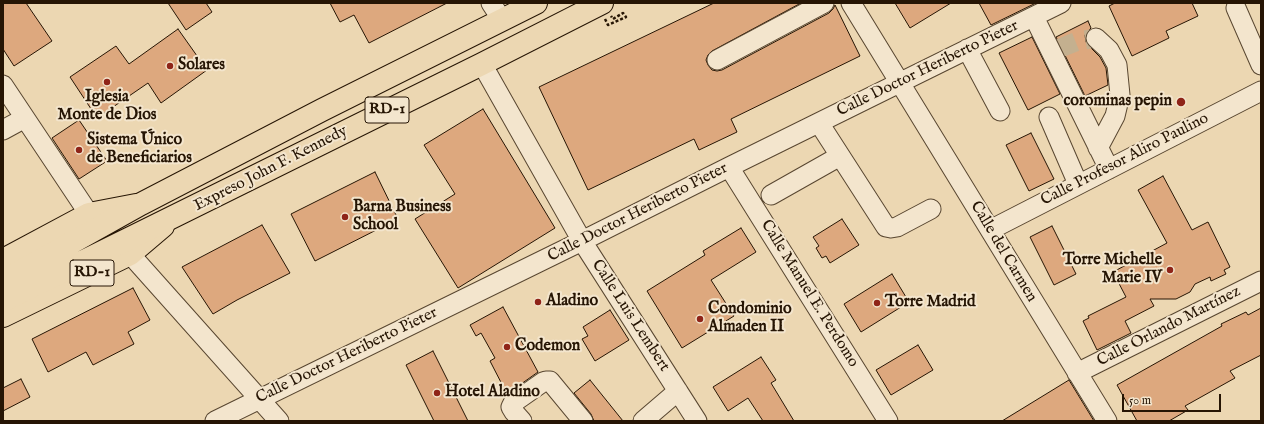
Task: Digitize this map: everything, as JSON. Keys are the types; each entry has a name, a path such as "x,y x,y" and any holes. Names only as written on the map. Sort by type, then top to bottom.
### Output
{"main road":[{"name":"Expreso John F. Kennedy","path":"3,301 17,281 141,204 322,110 496,11 536,3"},
{"name":"Expreso John F. Kennedy","path":"17,281 111,247 173,218 482,64 607,11"},
{"name":"RD-1","path":"3,260 89,214 141,204"},
{"name":"RD-1","path":"3,316 130,254 173,218"}],"street":[{"path":"717,60 824,3"},
{"path":"850,3 900,83"},
{"name":"Calle Doctor Heriberto Pieter","path":"215,421 582,242 729,167 967,50 1004,26 1034,16 1061,3"},
{"path":"1236,8 1261,65"},
{"path":"1034,16 1054,49 1098,148 1109,169"},
{"path":"1096,38 1109,50 1117,65 1120,95 1115,116 1098,148"},
{"path":"967,50 1000,111"},
{"name":"Calle Luis Lembert","path":"482,64 582,242 697,421"},
{"name":"Calle del Carmen","path":"900,83 1107,421"},
{"path":"3,85 89,214"},
{"name":"Calle Profesor Aliro Paulino","path":"990,230 1261,90"},
{"path":"1049,117 1078,184"},
{"path":"3,130 25,118"},
{"path":"819,123 886,227 897,227 930,209"},
{"path":"770,195 840,156"},
{"name":"Calle Manuel E. Perdomo","path":"729,167 888,421"},
{"path":"130,254 279,421"},
{"name":"Calle Orlando Martínez","path":"1077,373 1261,281"},
{"path":"522,421 514,412 512,407 513,403 546,381 550,382 583,421"},
{"path":"644,421 678,391"}],"path":[{"path":"607,11 624,13 626,17 608,25"}],"building":[{"path":"3,3 26,3 52,41 14,66 3,49"},
{"name":"Solares","path":"168,3 206,3 212,12 186,30"},
{"path":"330,3 447,3 369,43 354,15 340,22"},
{"path":"714,3 801,3 712,51 706,60 712,70 722,70 829,13 835,5 860,56 731,119 737,132 699,150 694,139 588,190 539,87"},
{"path":"895,3 951,3 910,28"},
{"path":"979,3 1036,3 991,25"},
{"path":"1115,3 1192,3 1198,16 1166,31 1169,38 1132,56 1109,6"},
{"path":"1088,21 1091,28 1085,35 1086,42 1100,57 1106,68 1108,85 1085,96 1056,37"},
{"path":"178,29 207,70 161,103 148,83 97,118 70,77 116,46 129,64"},
{"path":"1032,37 1060,94 1028,110 999,53"},
{"path":"483,109 555,228 458,288 415,219 455,194 424,145"},
{"name":"Sistema Único de Beneficiarios","path":"79,120 107,161 79,179 52,138"},
{"path":"1031,133 1054,179 1029,191 1006,145"},
{"name":"Barna Business School","path":"375,172 398,219 315,261 291,214"},
{"path":"1163,176 1192,230 1208,222 1230,267 1224,270 1226,274 1211,281 1210,277 1195,284 1190,292 1176,299 1150,299 1154,306 1125,321 1131,333 1097,350 1083,321 1089,318 1088,316 1126,297 1113,272 1167,243 1138,190"},
{"path":"842,219 859,245 830,263 826,256 822,258 816,248 819,246 813,237"},
{"path":"262,225 290,273 213,314 182,267"},
{"path":"1052,226 1076,274 1054,285 1030,237"},
{"path":"741,228 756,252 711,280 734,316 682,348 647,291 705,255 703,251"},
{"name":"Torre Madrid","path":"892,274 909,302 861,332 844,304"},
{"path":"133,288 150,320 128,332 134,344 93,365 86,352 48,372 32,339"},
{"name":"Codemon","path":"503,307 538,372 507,394 490,361 495,358 481,333 476,336 470,325"},
{"path":"1261,308 1261,355 1230,371 1235,378 1185,406 1188,410 1169,421 1137,421 1117,385 1222,326 1221,324 1246,312 1248,315"},
{"path":"610,310 629,340 595,361 582,339 588,336 583,327"},
{"path":"918,345 933,370 891,395 876,370"},
{"name":"Hotel Aladino","path":"433,351 468,421 434,421 406,365"},
{"path":"761,357 776,380 771,383 794,421 763,421 748,398 728,411 713,387"},
{"path":"21,379 30,397 3,411 3,388"},
{"path":"590,380 623,421 594,421 591,414 574,393"},
{"path":"1069,380 1094,421 1002,421"}],"tunnel":[{"path":"1058,49 1078,41 1096,38"}],"place":[{"name":"Solares","path":"170,66"},
{"name":"Iglesia Monte de Dios","path":"107,82"},
{"name":"corominas pepin","path":"1181,102"},
{"name":"Sistema Único de Beneficiarios","path":"79,150"},
{"name":"Barna Business School","path":"345,217"},
{"name":"Torre Michelle Marie IV","path":"1170,270"},
{"name":"Aladino","path":"538,302"},
{"name":"Torre Madrid","path":"877,303"},
{"name":"Condominio Almaden II","path":"700,319"},
{"name":"Codemon","path":"507,347"},
{"name":"Hotel Aladino","path":"437,393"}]}
